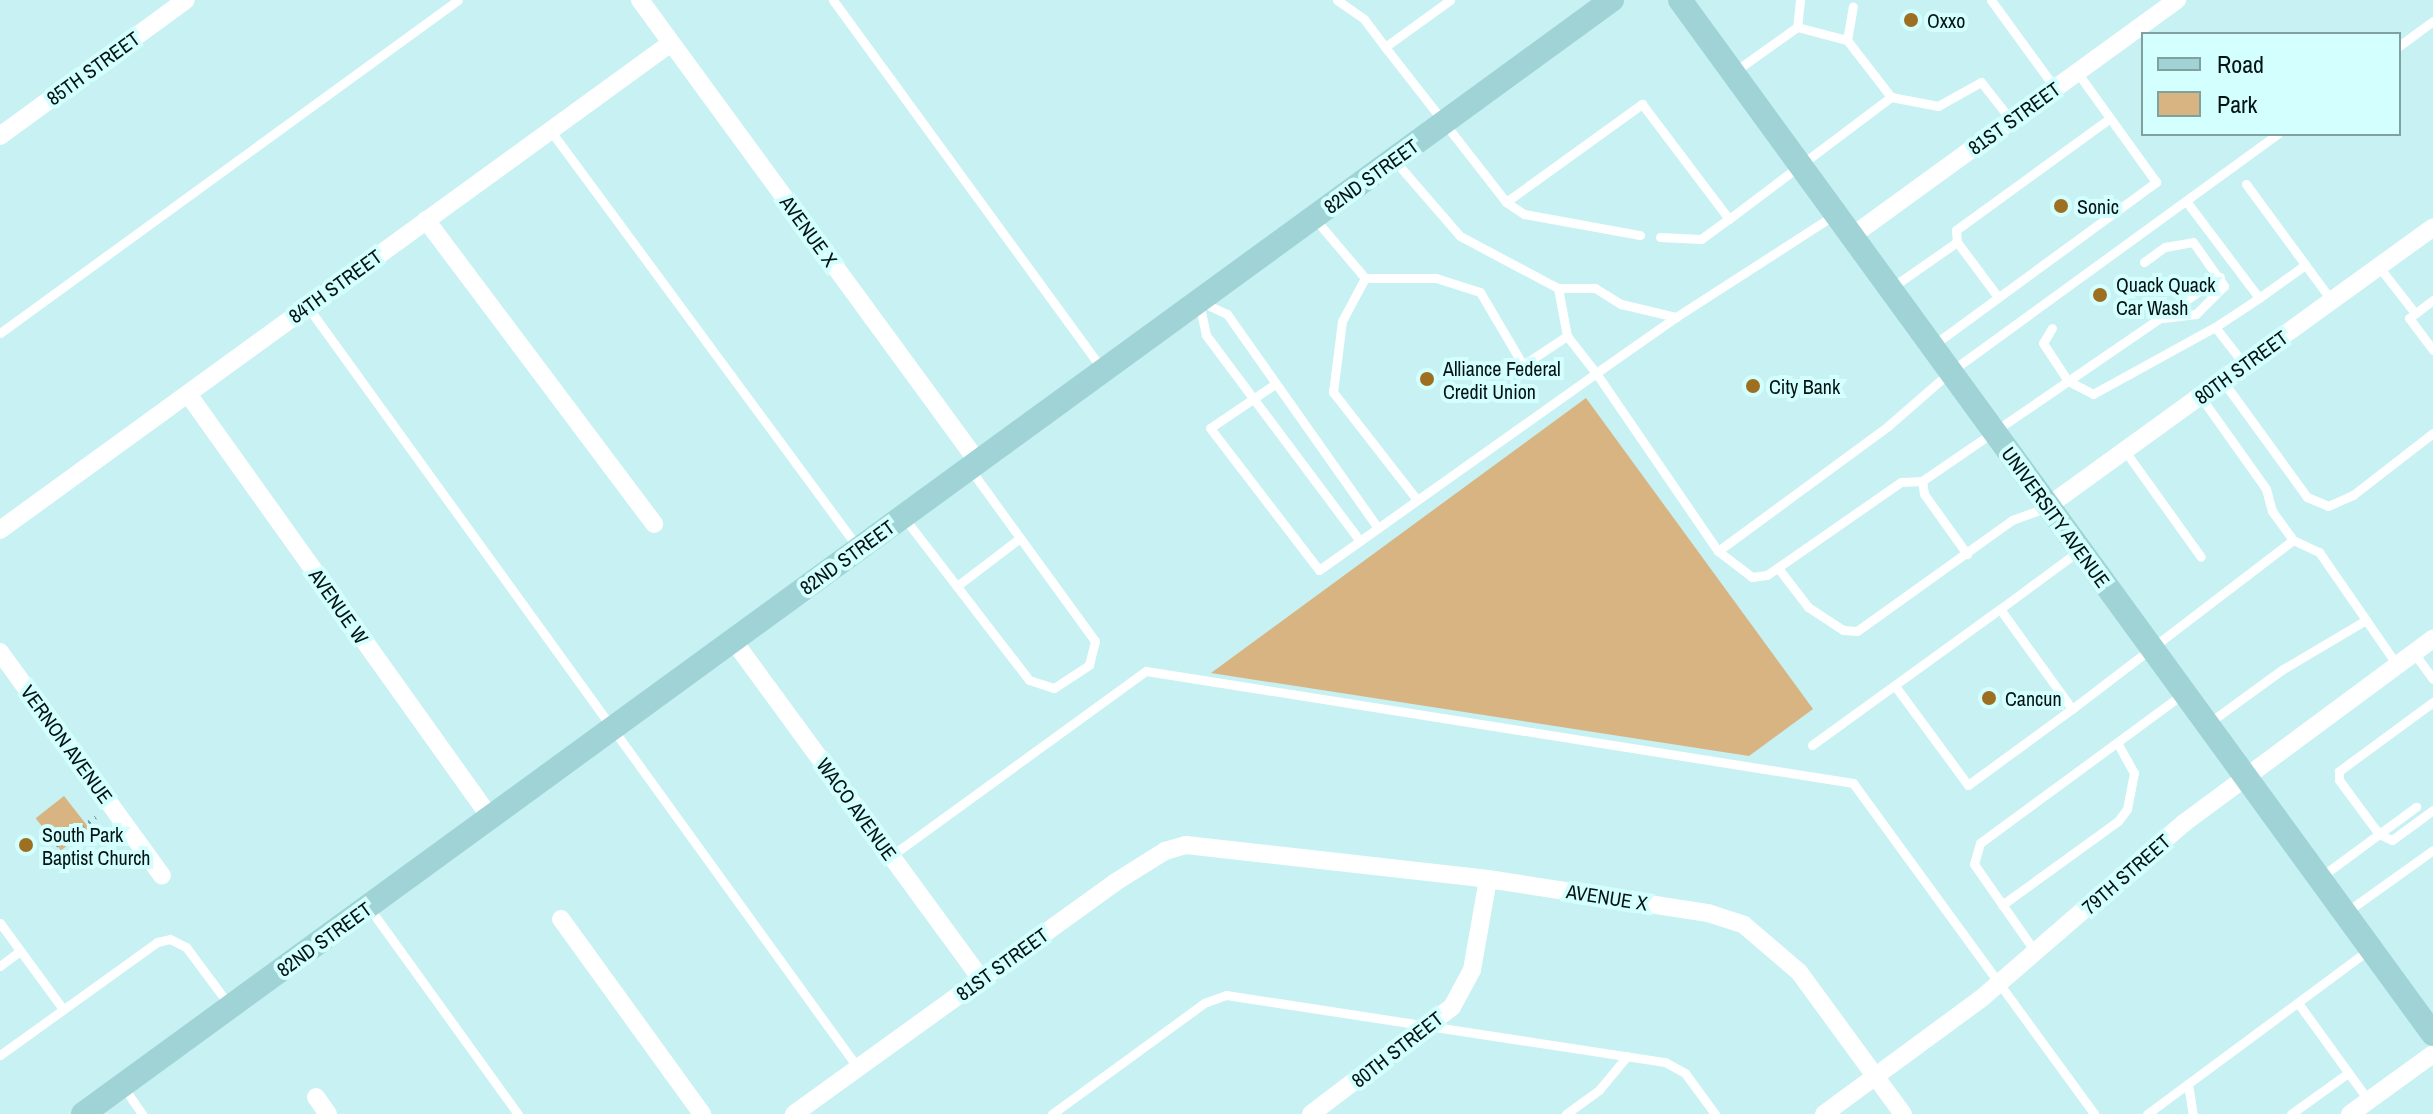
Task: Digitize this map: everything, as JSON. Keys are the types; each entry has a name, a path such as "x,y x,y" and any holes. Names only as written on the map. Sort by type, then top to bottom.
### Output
{"main road":[{"name":"82ND STREET","path":"83,1114 1612,0"},
{"name":"UNIVERSITY AVENUE","path":"1680,0 2433,1034"}],"street":[{"name":"85TH STREET","path":"0,136 186,0"},
{"name":"AVENUE X","path":"640,0 974,465"},
{"name":"81ST STREET","path":"1852,236 2177,0"},
{"name":"84TH STREET","path":"0,530 671,43"},
{"path":"426,220 654,524"},
{"name":"80TH STREET","path":"2048,506 2433,227"},
{"name":"AVENUE W","path":"188,394 490,817"},
{"name":"79TH STREET","path":"1824,1114 1999,984 2245,776 2433,639"},
{"name":"WACO AVENUE","path":"733,640 981,979"},
{"name":"VERNON AVENUE","path":"0,652 162,876"},
{"name":"81ST STREET","path":"794,1114 1165,851 1186,845 1222,849"},
{"name":"AVENUE X","path":"1222,849 1488,879 1708,913 1744,925 1799,972 1903,1114"},
{"name":"80TH STREET","path":"1311,1114 1433,1025 1452,1007 1472,970 1488,879"},
{"path":"561,919 702,1114"},
{"path":"2350,1114 2433,1054"},
{"path":"316,1097 328,1114"}],"lane":[{"path":"0,333 458,0"},
{"path":"833,0 1103,371"},
{"path":"1337,0 1364,19 1442,124 1506,202 1524,214 1640,235"},
{"path":"1385,47 1450,0"},
{"path":"1733,73 1797,27 1800,0"},
{"path":"1991,0 2055,88"},
{"path":"1847,40 1853,7"},
{"path":"2401,45 2433,21"},
{"path":"1797,27 1847,40 1891,97 1938,106 1981,82 2011,120"},
{"path":"1932,346 2156,182 2077,72"},
{"path":"1660,237 1701,239 1891,97"},
{"path":"1506,202 1642,104 1729,219"},
{"path":"1998,297 1957,242 1956,230 2110,118"},
{"path":"550,130 859,549"},
{"path":"1718,551 1888,426 1950,372 2275,136"},
{"path":"1393,160 1460,236 1558,288 1595,288 1621,304 1676,317"},
{"path":"2246,184 2332,301"},
{"path":"2186,201 2259,298"},
{"path":"1275,384 1210,428 1319,570 1676,317 1836,214"},
{"path":"1313,218 1365,278 1436,278 1480,292 1523,365 1567,336"},
{"path":"1890,289 1957,242"},
{"path":"2144,262 2165,247 2193,242 2224,286 2218,298 2196,314 2162,318"},
{"path":"2052,328 2043,343 2068,381 2093,394 2108,390 2215,327 2305,265"},
{"path":"2379,267 2415,313"},
{"path":"1558,288 1567,336 1596,373 1718,551 1752,577 1778,568 1901,482 1922,481 1992,429 2220,277"},
{"path":"1365,278 1342,321 1333,392 1417,500"},
{"path":"2433,300 2409,318 2433,350"},
{"path":"1199,301 1227,314 1378,528"},
{"path":"1199,301 1206,335 1360,541"},
{"path":"307,306 615,727 858,1068"},
{"path":"2215,327 2244,364"},
{"path":"2222,380 2307,497 2328,506 2353,495 2433,433"},
{"path":"2200,396 2266,489 2272,511 2293,540 2319,552 2397,665"},
{"path":"2125,451 2201,557"},
{"path":"903,517 1029,680 1054,688 1089,665 1095,641 1020,538 974,465"},
{"path":"1922,481 1924,494 1967,554"},
{"path":"1778,568 1808,607 1843,630 1857,631 2012,520 2048,506"},
{"path":"957,586 1020,538"},
{"path":"1895,686 1968,785 2293,540"},
{"path":"1812,745 2080,550"},
{"path":"2000,609 2072,709"},
{"path":"2207,724 2283,669 2366,620"},
{"path":"2413,653 2433,679"},
{"path":"891,856 1146,671 1853,783 2094,1114"},
{"path":"2036,953 1974,864 1980,843 2184,693"},
{"path":"2433,702 2339,771 2339,780 2379,834 2392,840 2433,810"},
{"path":"2002,905 2118,821 2127,809 2134,773 2117,742"},
{"path":"2319,878 2416,807"},
{"path":"2345,913 2433,850"},
{"path":"368,906 518,1114"},
{"path":"0,923 63,1009"},
{"path":"0,1055 157,942 170,939 186,947 230,1006"},
{"path":"2147,1114 2370,949"},
{"path":"0,966 20,951"},
{"path":"1052,1114 1204,1003 1226,995 1665,1062 1685,1073 1715,1114"},
{"path":"2298,1003 2369,1101"},
{"path":"1566,1114 1599,1090 1627,1056"},
{"path":"2291,1114 2348,1073"},
{"path":"2188,1084 2193,1114"},
{"path":"122,1086 142,1114"}],"path":[{"path":"56,846 111,805"}],"green space":[{"path":"1586,398 1813,709 1749,756 1211,673"},
{"path":"64,796 89,828 61,850 36,818"}],"place":[{"name":"Oxxo","path":"1911,20"},
{"name":"Sonic","path":"2061,206"},
{"name":"Quack Quack Car Wash","path":"2100,295"},
{"name":"Alliance Federal Credit Union","path":"1427,379"},
{"name":"City Bank","path":"1753,386"},
{"name":"Cancun","path":"1989,698"},
{"name":"South Park Baptist Church","path":"26,845"}]}
